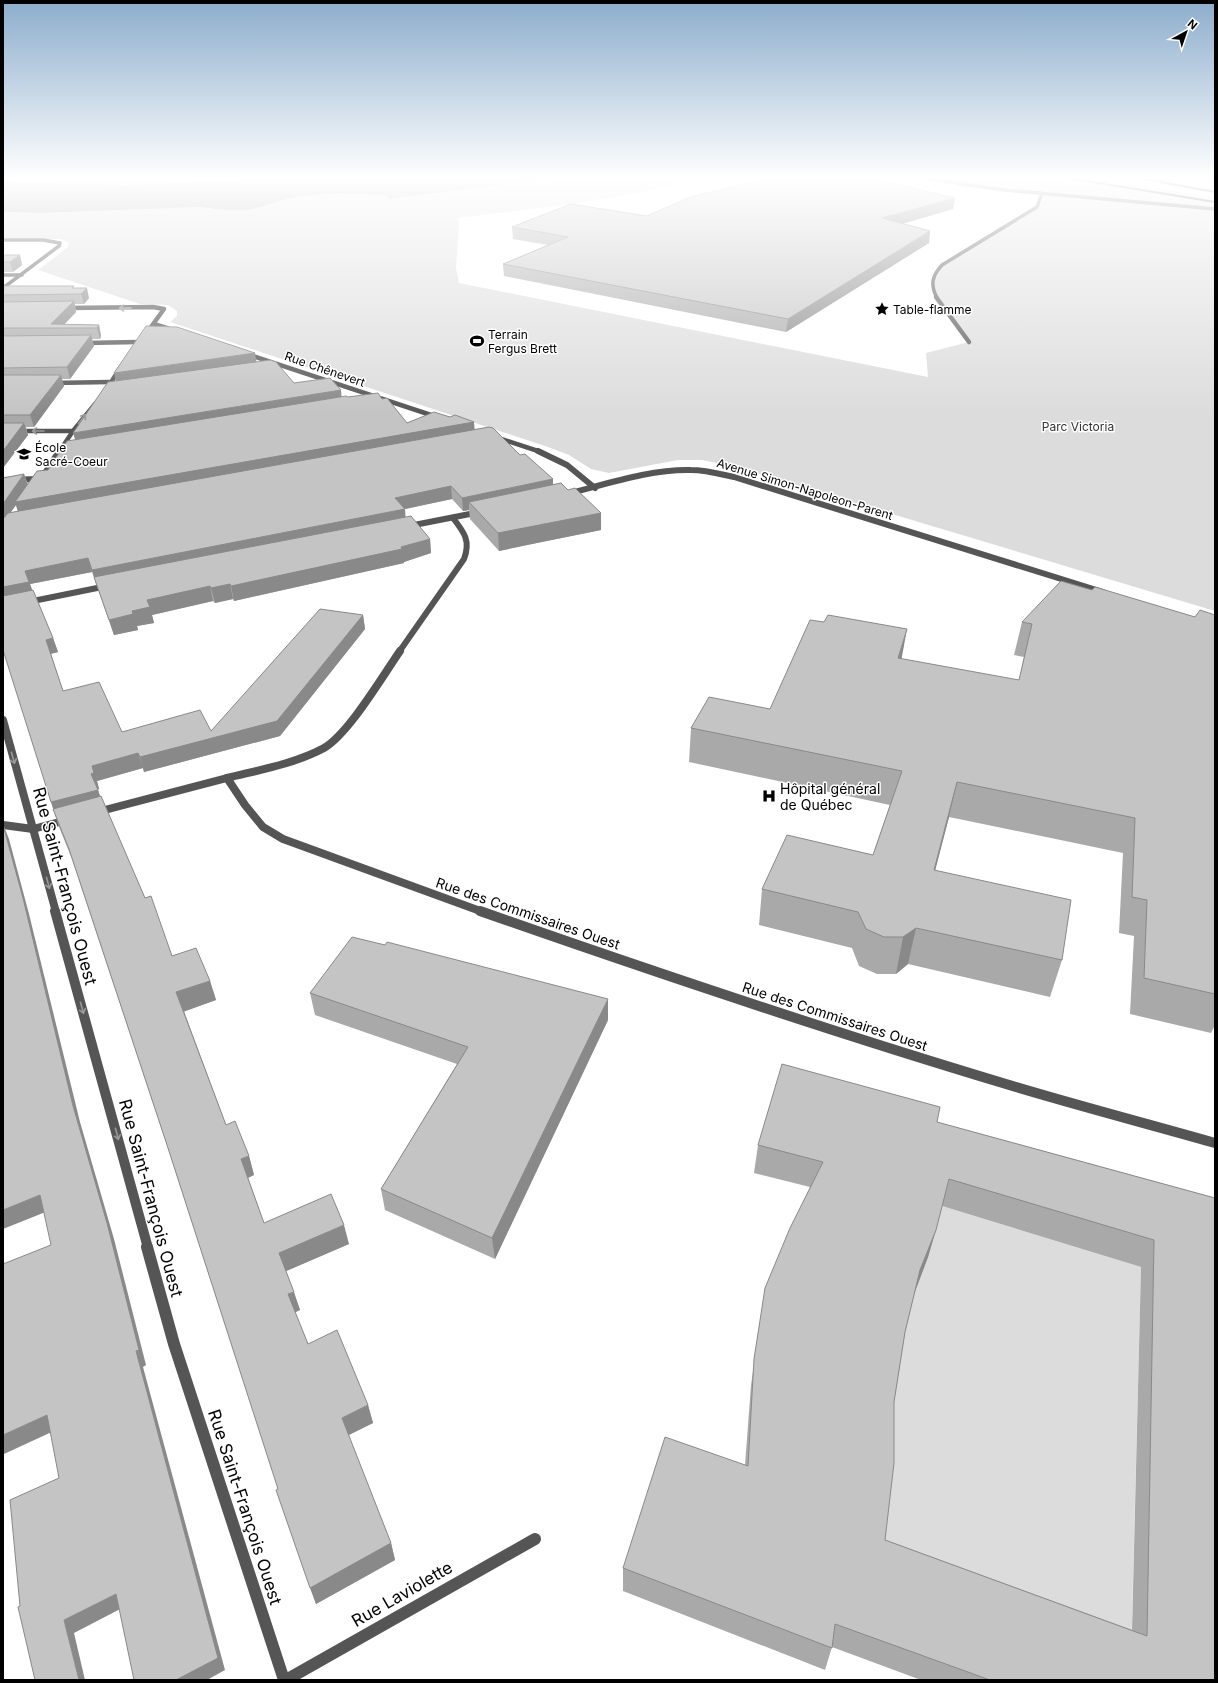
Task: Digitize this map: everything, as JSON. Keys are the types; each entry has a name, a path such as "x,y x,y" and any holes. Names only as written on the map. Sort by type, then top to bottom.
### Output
{"street":[{"path":"3,288 46,257"},
{"path":"956,257 942,265 934,275 932,285 937,298 969,342"},
{"path":"3,275 22,275"},
{"path":"59,308 153,307 164,309 146,333"},
{"path":"154,324 177,331"},
{"path":"134,348 142,338"},
{"path":"75,343 138,342"},
{"name":"Rue Chênevert","path":"244,353 440,418"},
{"path":"36,486 73,431 105,391 109,382 122,365"},
{"path":"266,368 282,365"},
{"path":"49,383 109,382"},
{"path":"105,391 112,390"},
{"path":"365,401 381,398"},
{"path":"3,431 73,431"},
{"path":"491,435 543,453 561,462 595,488"},
{"path":"60,452 68,451"},
{"name":"Avenue Simon-Napoleon-Parent","path":"560,495 669,472 689,470 715,473 734,477 1109,594"},
{"path":"3,480 40,480"},
{"path":"399,528 484,511"},
{"path":"3,825 33,829 296,760 326,747 350,723 464,559 469,549 467,538 453,518"},
{"path":"17,604 111,585"},
{"name":"Rue Saint-François Ouest","path":"3,720 174,1344 285,1680"},
{"name":"Rue des Commissaires Ouest","path":"227,778 245,805 263,827 283,839 436,896 807,1021 1007,1084 1215,1143"},
{"name":"Rue Laviolette","path":"285,1680 535,1539"}],"green space":[{"name":"Parc Victoria","path":"56,257 457,257 456,268 459,283 928,377 926,353 969,342 937,298 932,285 942,265 956,257 1215,257 1215,611 732,466 702,460 678,460 609,473 591,469 569,455 548,447 170,322 177,316 177,311 168,305 140,304 38,270"},
{"path":"929,1202 1141,1267 1131,1658 856,1532 886,1428"}],"building":[{"path":"3,257 18,257 10,262 3,262"},
{"path":"521,257 889,257 788,319 503,264"},
{"path":"3,286 74,286 72,288 87,288 81,294 3,295"},
{"path":"74,301 51,324 99,325 97,328 3,328 3,302"},
{"path":"146,326 177,327 255,353 114,373"},
{"path":"91,335 67,367 3,368 3,336"},
{"path":"270,360 276,362 294,383 330,378 341,390 73,433 108,382"},
{"path":"3,375 61,375 30,415 3,415"},
{"path":"378,393 382,399 387,398 407,423 434,412 450,417 455,415 474,422 15,502 37,471 48,470 67,441 346,396"},
{"path":"3,423 24,423 3,451"},
{"path":"489,427 493,428 520,455 525,454 553,479 462,498 451,486 395,498 405,509 92,570 88,558 25,571 29,582 3,587 3,519 8,513"},
{"path":"24,474 3,504 3,478"},
{"path":"561,483 568,490 575,488 601,513 498,533 469,502"},
{"path":"411,516 430,539 401,547 402,549 231,586 230,584 211,588 210,586 147,600 150,607 132,611 133,614 109,620 94,577"},
{"path":"1061,581 1092,590 1095,587 1195,617 1200,610 1215,615 1215,994 1144,978 1147,900 1132,897 1135,818 957,782 934,870 1071,900 1062,960 916,928 903,937 884,937 866,929 858,912 762,889 787,835 873,855 902,771 691,728 709,697 770,709 810,620 824,622 828,615 907,629 898,658 1019,680 1032,624 1022,622"},
{"path":"33,590 53,638 46,640 63,691 99,682 122,732 200,710 211,731 320,609 363,615 277,721 140,757 138,753 92,766 94,773 91,774 98,790 51,802 3,650 3,596"},
{"path":"101,796 145,898 151,896 172,956 196,948 210,981 176,992 226,1125 235,1121 249,1156 241,1159 264,1223 331,1194 344,1225 279,1253 294,1292 288,1294 308,1344 337,1330 368,1405 342,1418 391,1543 310,1588 276,1490 278,1489 168,1148 69,849 53,809"},
{"path":"3,825 23,898 73,1106 107,1223 139,1350 136,1351 218,1658 176,1680 134,1680 116,1594 64,1620 79,1680 35,1680 18,1607 20,1606 10,1500 59,1478 47,1415 3,1435 3,1264 51,1245 40,1195 3,1210"},
{"path":"352,937 385,945 387,942 608,999 492,1238 381,1189 468,1047 310,993"},
{"path":"782,1064 940,1107 937,1122 1215,1198 1215,1680 990,1680 835,1624 832,1648 623,1568 665,1437 748,1466 754,1359 765,1288 790,1228 823,1162 758,1145","holes":["949,1179 1154,1240 1147,1636 885,1540 894,1463 894,1402 905,1332 920,1270 936,1230"]}],"place":[{"name":"Table-flamme","path":"882,309"},
{"name":"Terrain Fergus Brett","path":"477,341"},
{"name":"École Sacré-Coeur","path":"24,454"},
{"name":"Hôpital général de Québec","path":"769,796"}]}
